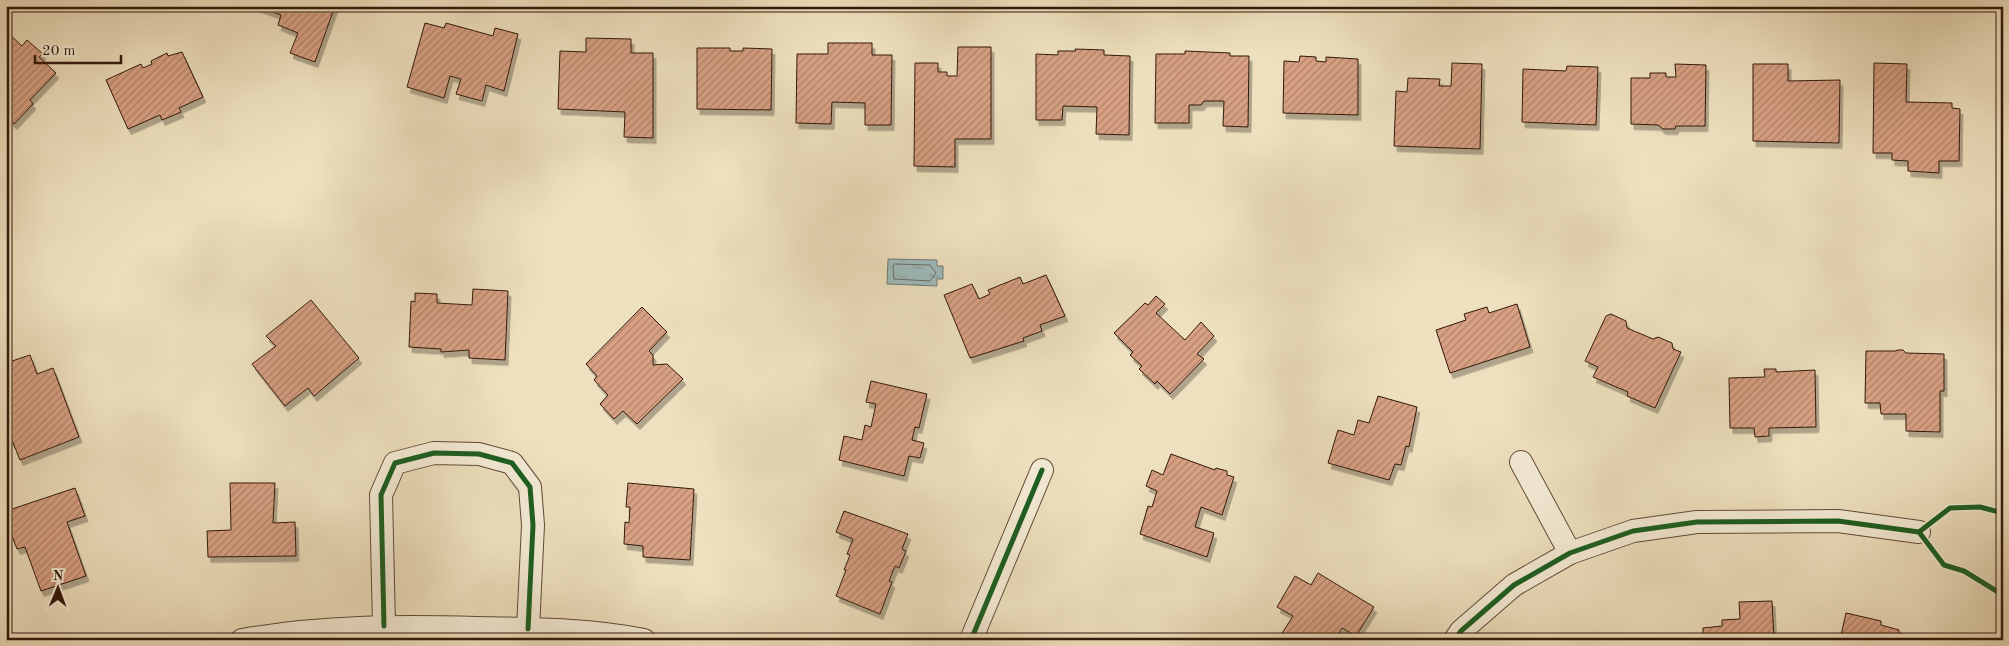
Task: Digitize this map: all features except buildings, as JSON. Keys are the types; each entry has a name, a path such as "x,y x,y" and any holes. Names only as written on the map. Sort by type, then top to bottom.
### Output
{"street":[{"path":"384,626 381,495 395,463 434,453 479,454 512,463 530,487 533,525 528,629"},
{"path":"1521,462 1570,553"},
{"path":"971,640 1042,470"},
{"path":"1455,640 1461,631 1514,585 1570,553 1633,531 1697,522 1838,522 1919,532"},
{"path":"242,640 326,628 384,626 528,629 644,640"}],"water":[{"path":"888,259 937,260 937,266 943,266 943,279 937,279 937,286 887,284"}],"cycle path":[{"path":"384,626 381,495 395,463 434,453 479,454 512,463 530,487 533,525 528,629"},
{"path":"971,640 1042,470"},
{"path":"2003,513 1980,507 1950,508 1919,532 1944,565 1964,571 2003,595"},
{"path":"1455,640 1461,631 1514,585 1570,553 1633,531 1697,522 1838,521 1919,532"}]}
